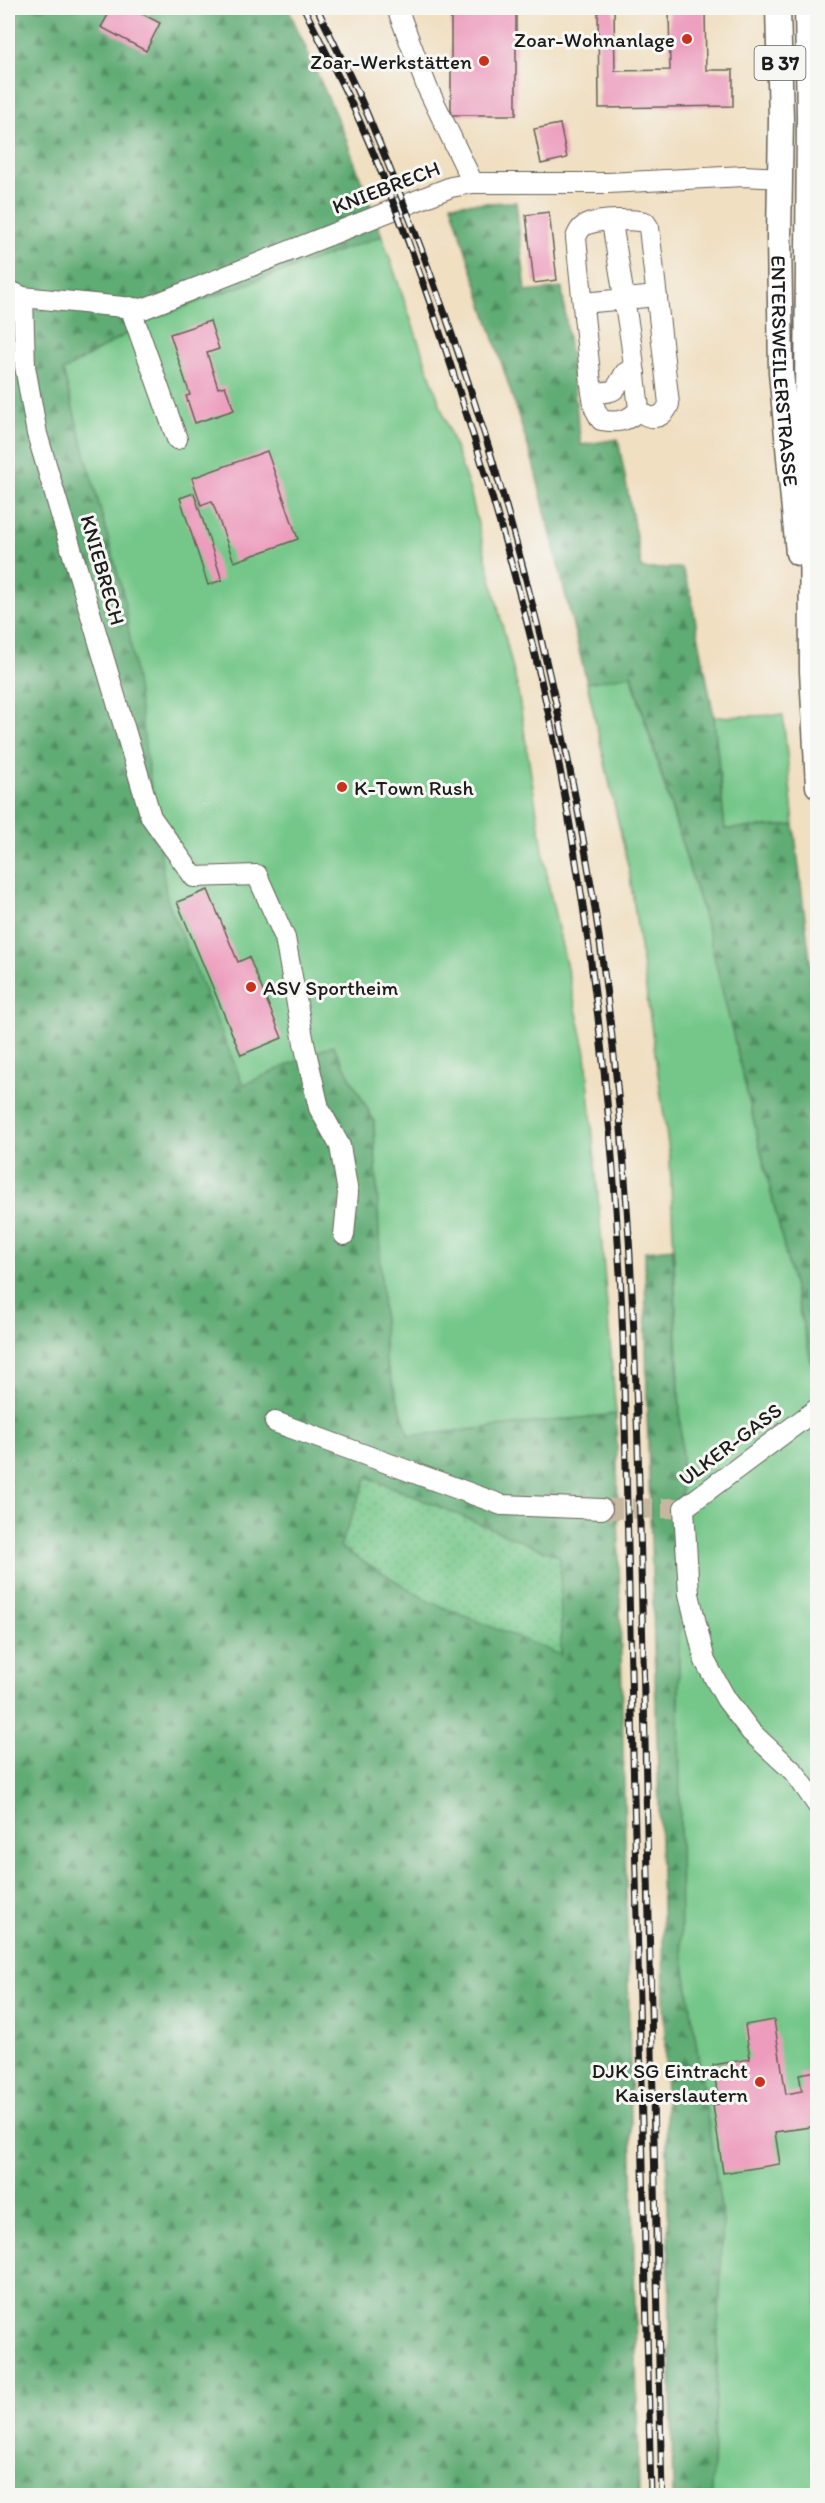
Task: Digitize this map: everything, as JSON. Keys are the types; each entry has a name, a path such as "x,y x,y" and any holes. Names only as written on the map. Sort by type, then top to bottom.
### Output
{"main road":[{"name":"B 37","path":"778,8 781,118 789,155 814,180"},
{"name":"B 37","path":"807,8 809,118 818,149"},
{"name":"ENTERSWEILERSTRASSE","path":"781,118 778,236 781,372 791,486 812,671"},
{"name":"ENTERSWEILERSTRASSE","path":"809,118 814,180 807,399 812,483 812,671 818,786"},
{"path":"781,178 814,180"}],"street":[{"path":"397,8 428,87 473,183"},
{"name":"KNIEBRECH","path":"344,1235 348,1192 340,1146 319,1108 304,1043 285,938 257,875 194,877 151,817 37,434 15,293 143,309 451,187 473,183 608,183 744,176 781,178"},
{"path":"612,222 639,409 643,415 651,418 660,417 666,412 669,404 649,228 645,222 634,220 587,224 579,230 576,238 592,393 595,409 601,420 624,421 634,416 639,409"},
{"path":"583,303 657,296"},
{"path":"130,307 177,439"},
{"path":"592,393 610,392 618,388 625,374 635,372"},
{"name":"ULKER-GASS","path":"818,1408 684,1508 690,1594 705,1661 726,1699 751,1732 795,1773 818,1806"},
{"path":"275,1422 502,1505 602,1509"}],"green space":[{"path":"8,8 288,8 344,134 382,236 155,317 63,371 124,597 333,1045 374,1121 385,1358 409,1436 616,1414 639,2495 8,2496"},
{"path":"516,202 526,292 562,288 581,445 618,439 642,569 682,568 690,592 714,717 725,829 794,825 818,1028 817,1385 708,931 632,675 587,683 533,462 451,204"},
{"name":"K-Town Rush","path":"382,236 470,491 517,686 549,888 586,1053 616,1414 409,1436 385,1358 374,1121 333,1045 243,1085 167,899 124,597 63,371 155,317"},
{"path":"631,675 708,931 817,1385 817,2495 712,2495 723,2221 681,1942 679,1672 682,1461 670,1159 629,870 587,683"},
{"path":"783,715 794,825 725,829 714,717"},
{"path":"673,1248 682,1461 679,1672 681,1942 723,2221 712,2495 673,2495 663,1941 647,1411 645,1251"},
{"path":"367,1477 560,1557 561,1655 430,1602 340,1547"}],"building":[{"path":"112,8 131,8 160,23 146,51 101,27"},
{"name":"Zoar-Werkstätten","path":"451,8 516,8 516,115 451,115"},
{"name":"Zoar-Wohnanlage","path":"598,8 614,8 615,71 670,70 669,8 705,8 706,70 733,70 733,106 599,108"},
{"path":"560,124 567,158 541,164 534,129"},
{"path":"549,212 557,280 534,283 526,215"},
{"path":"210,321 219,349 207,353 218,388 225,386 234,410 195,423 186,396 190,395 170,334"},
{"path":"267,451 298,539 234,562 212,501 201,505 192,478"},
{"path":"194,493 222,580 208,585 180,498"},
{"path":"208,890 238,962 249,957 282,1038 241,1055 177,902"},
{"path":"774,2020 786,2094 802,2091 799,2074 818,2071 818,2126 775,2132 780,2164 723,2173 713,2105 719,2104 713,2065 750,2059 745,2025"}],"tunnel":[{"path":"602,1509 684,1508"}],"railway":[{"path":"304,8 352,106 403,228 430,302 507,547 552,729 573,845 594,986 610,1127 623,1340 651,2496"},
{"path":"317,8 365,108 407,211 471,391 499,483 548,668 586,855 602,954 623,1154 635,1354 662,2496"}],"place":[{"name":"Zoar-Wohnanlage","path":"687,39"},
{"name":"Zoar-Werkstätten","path":"484,61"},
{"name":"K-Town Rush","path":"342,787"},
{"name":"ASV Sportheim","path":"251,987"},
{"name":"DJK SG Eintracht Kaiserslautern","path":"760,2082"}]}
